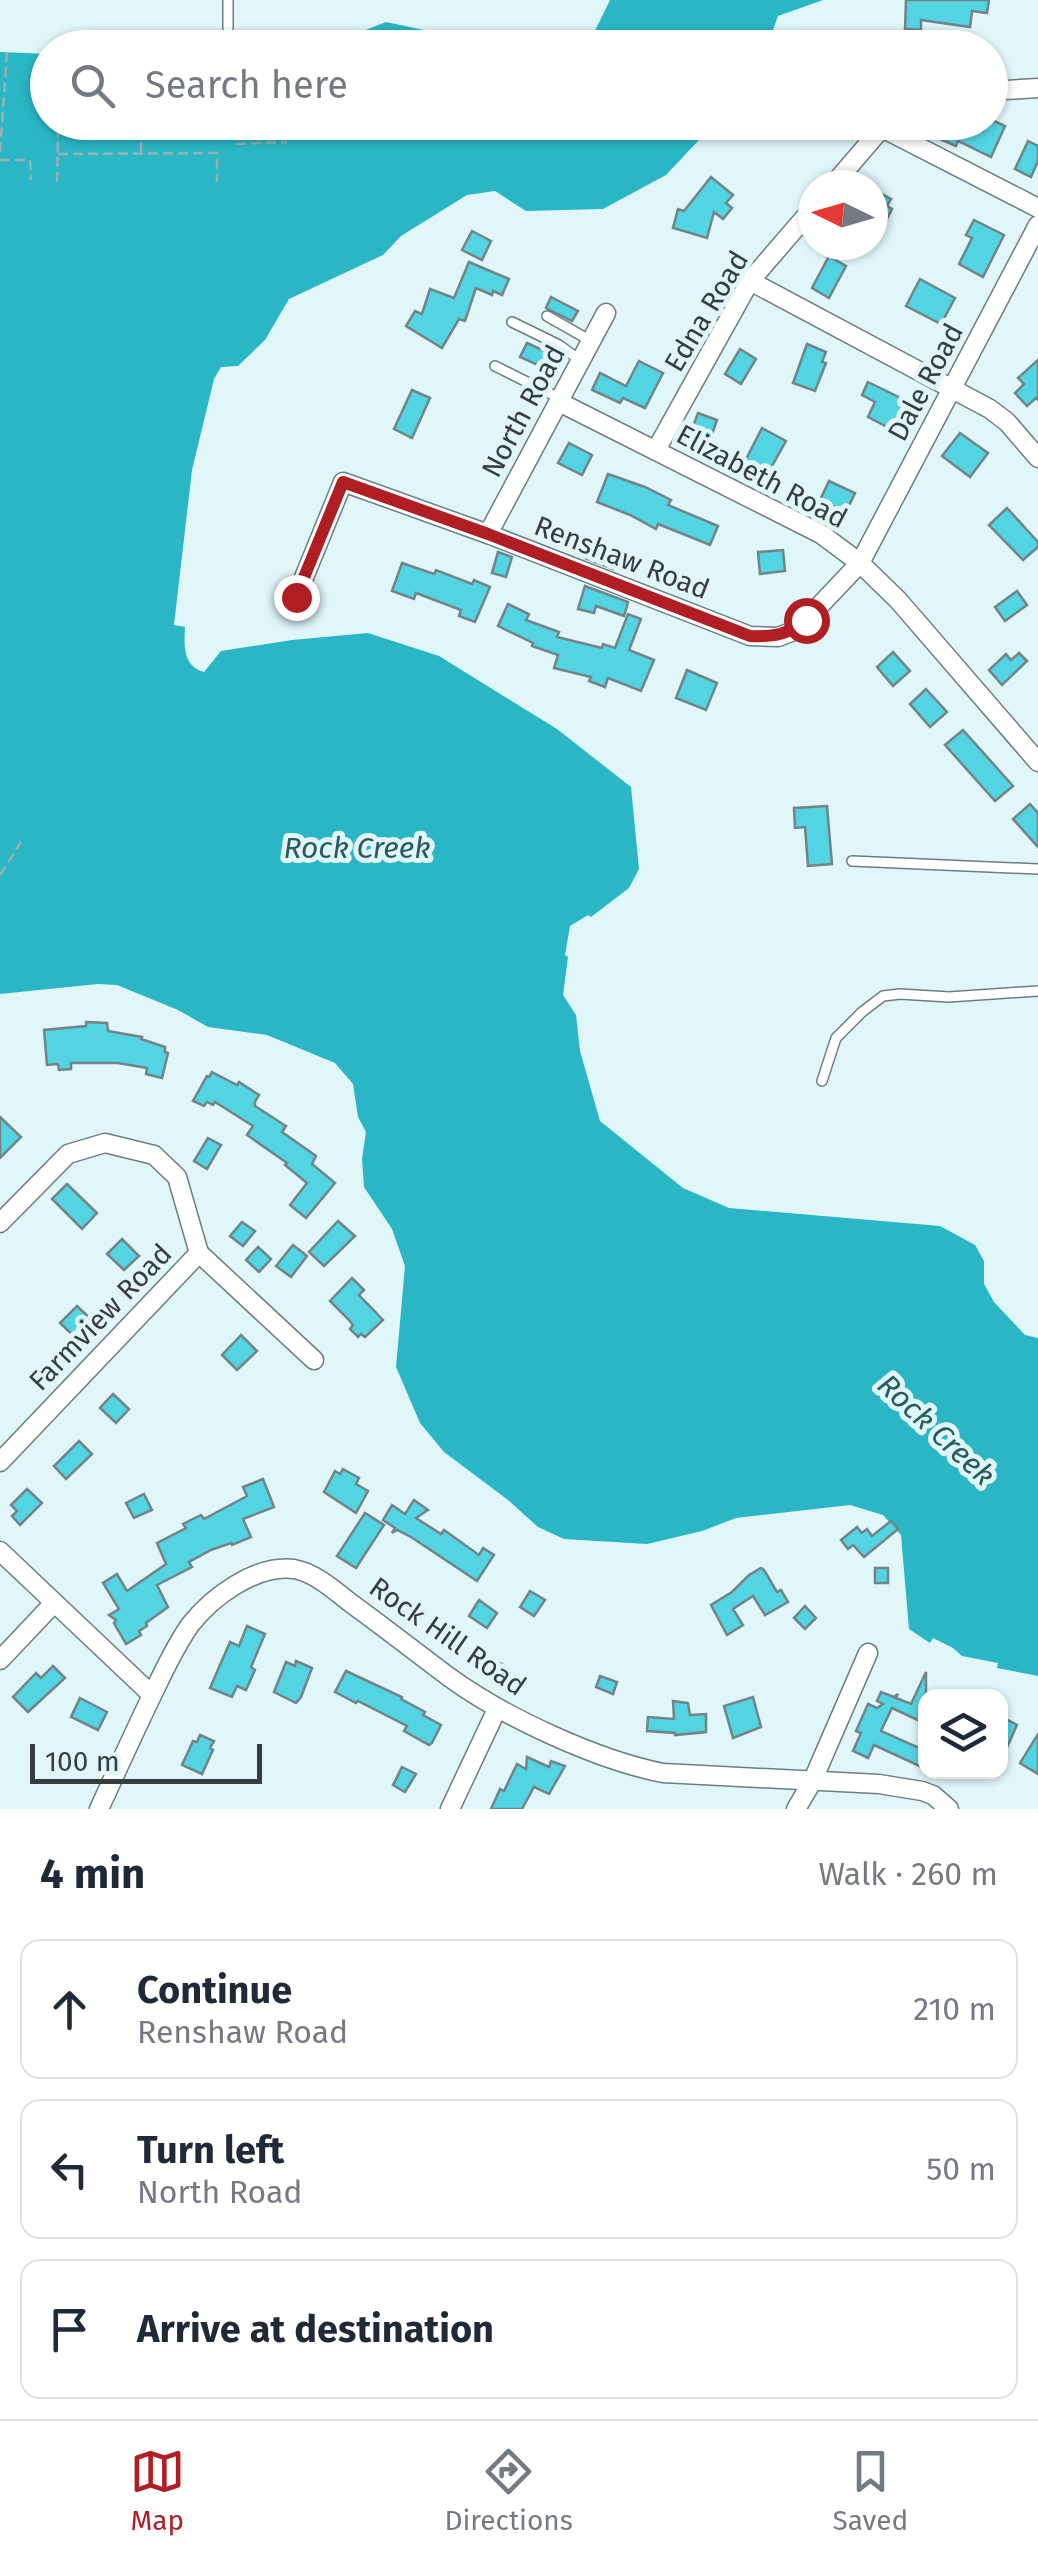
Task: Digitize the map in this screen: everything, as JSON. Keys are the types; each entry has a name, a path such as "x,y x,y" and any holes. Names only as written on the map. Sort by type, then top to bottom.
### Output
{"street":[{"path":"1008,90 1038,88"},
{"path":"845,170 871,140"},
{"path":"912,140 1038,208"},
{"name":"Edna Road","path":"656,450 750,281 798,225"},
{"name":"Dale Road","path":"860,563 1038,226"},
{"path":"750,281 990,409 1007,422 1038,458"},
{"name":"North Road","path":"488,534 606,313"},
{"name":"Elizabeth Road","path":"560,400 821,534 860,563 898,600 1038,762"},
{"name":"Renshaw Road","path":"296,597 343,482 750,636 791,632 860,563"},
{"path":"0,1223 68,1154 105,1144 154,1155 177,1177 199,1253 314,1360"},
{"name":"Farmview Road","path":"0,1462 199,1253"},
{"path":"0,1550 152,1694"},
{"name":"Rock Hill Road","path":"99,1809 152,1694 193,1622 229,1589 282,1569 296,1570 322,1582 498,1709 638,1768 663,1774 910,1788 932,1795 949,1809"},
{"path":"0,1660 54,1603"},
{"path":"796,1809 812,1782 868,1652"},
{"path":"450,1809 498,1709"}],"lane":[{"path":"228,0 228,30"},
{"path":"546,316 591,341"},
{"path":"512,322 560,345 581,361"},
{"path":"495,366 560,400"},
{"path":"852,860 1038,869"},
{"path":"822,1081 836,1038 883,996 949,998 1038,991"}],"path":[{"path":"0,152 7,52"},
{"path":"57,182 58,140"},
{"path":"141,140 141,154"},
{"path":"236,144 287,142"},
{"path":"58,154 217,153 218,182"},
{"path":"0,160 30,160 31,180"},
{"path":"0,875 21,842"}],"water":[{"path":"610,0 823,0 778,16 773,30 595,30"},
{"path":"386,22 424,30 366,30"},
{"name":"Rock Creek","path":"0,52 30,53 30,140 699,140 666,175 603,209 526,211 495,191 467,195 401,236 383,255 289,299 265,340 238,366 221,367 214,379 192,470 174,625 185,627 188,660 204,672 221,651 368,633 439,656 557,729 631,787 639,869 629,888 591,917 588,915 570,926 565,955 568,957 563,995 576,1015 580,1051 600,1121 683,1188 729,1208 940,1226 975,1245 984,1261 984,1284 994,1302 1025,1335 1038,1338 1038,1676 962,1656 953,1648 933,1638 930,1643 909,1629 901,1535 883,1515 850,1505 736,1518 647,1544 564,1539 538,1527 444,1452 420,1423 396,1367 405,1266 392,1229 364,1187 362,1159 366,1132 358,1117 353,1084 335,1063 267,1035 208,1027 117,985 0,994"}],"building":[{"path":"906,0 989,0 987,13 972,11 970,27 921,20 921,30 905,29"},
{"path":"942,140 999,140 991,157 958,141 956,146"},
{"path":"1028,141 1038,146 1038,161 1031,177 1015,169"},
{"path":"711,177 733,195 726,203 732,208 723,219 714,212 707,238 673,228 678,209 684,211"},
{"path":"974,220 1004,235 983,277 959,264 972,238 966,235"},
{"path":"472,231 491,241 482,260 462,250"},
{"path":"827,260 846,266 829,298 812,288"},
{"path":"469,262 509,279 502,295 476,288 465,321 459,319 442,348 406,326 415,311 422,314 430,289 454,298"},
{"path":"920,279 955,298 941,324 906,306"},
{"path":"551,297 578,311 572,321 546,308"},
{"path":"527,343 558,357 551,371 520,357"},
{"path":"807,344 826,352 815,391 793,383"},
{"path":"740,349 756,359 741,384 725,374"},
{"path":"1038,360 1038,400 1027,406 1015,393 1024,384 1018,378"},
{"path":"639,361 663,373 645,408 623,398 620,403 592,390 600,373 626,386"},
{"path":"868,382 909,402 895,431 868,417 875,402 862,395"},
{"path":"412,390 430,398 412,438 394,429"},
{"path":"698,413 717,420 707,449 687,442"},
{"path":"762,428 786,441 767,475 744,463"},
{"path":"960,433 988,453 970,477 942,456"},
{"path":"569,443 592,455 582,475 558,463"},
{"path":"608,474 645,487 671,500 668,505 718,526 710,545 658,524 656,529 597,502"},
{"path":"829,481 855,493 846,512 820,500"},
{"path":"1007,508 1038,542 1038,547 1023,560 989,525"},
{"path":"590,542 620,554 613,569 585,558"},
{"path":"783,550 785,571 760,574 758,552"},
{"path":"498,552 512,557 506,577 492,573"},
{"path":"402,563 490,587 475,622 459,616 461,610 416,593 414,599 392,591"},
{"path":"585,586 628,602 624,616 596,606 594,613 578,609"},
{"path":"1017,591 1027,605 1005,621 995,607"},
{"path":"508,604 529,614 526,620 559,632 557,637 602,648 603,644 615,648 628,614 641,619 629,650 654,660 641,691 608,678 605,687 589,681 591,677 554,668 558,655 532,646 533,643 498,626"},
{"path":"893,652 910,671 893,686 877,667"},
{"path":"1019,653 1027,661 1002,685 989,670 1006,654 1011,660"},
{"path":"687,670 717,683 706,710 676,698"},
{"path":"926,689 947,712 930,727 910,704"},
{"path":"963,730 1013,786 995,801 945,745"},
{"path":"1030,804 1038,813 1038,847 1013,819"},
{"path":"827,806 832,864 808,866 805,827 795,828 794,808"},
{"path":"86,1022 107,1023 108,1031 142,1037 165,1047 168,1053 162,1078 146,1074 147,1068 118,1063 71,1063 71,1069 59,1070 58,1064 47,1065 44,1030 86,1026"},
{"path":"212,1072 259,1095 255,1106 286,1126 282,1132 316,1156 312,1164 335,1183 306,1218 290,1205 307,1183 287,1163 247,1135 253,1126 215,1102 204,1106 193,1101"},
{"path":"0,1117 21,1137 0,1158"},
{"path":"208,1138 221,1145 207,1169 194,1161"},
{"path":"67,1184 97,1213 82,1229 52,1199"},
{"path":"338,1221 355,1236 324,1266 309,1252"},
{"path":"242,1222 255,1231 243,1246 230,1236"},
{"path":"122,1239 139,1256 124,1270 107,1254"},
{"path":"293,1245 307,1256 291,1277 276,1266"},
{"path":"258,1247 271,1259 259,1272 246,1260"},
{"path":"352,1278 364,1290 359,1295 383,1320 365,1337 358,1337 350,1329 353,1325 330,1301"},
{"path":"77,1306 96,1324 79,1341 60,1323"},
{"path":"241,1335 257,1351 237,1370 222,1355"},
{"path":"113,1394 129,1409 116,1423 100,1408"},
{"path":"79,1441 92,1454 66,1479 54,1466"},
{"path":"343,1469 359,1478 356,1484 368,1491 356,1513 324,1492 335,1471 340,1474"},
{"path":"263,1479 274,1507 243,1519 251,1537 211,1550 189,1562 192,1567 157,1585 168,1607 146,1623 139,1631 141,1635 126,1644 116,1620 109,1615 119,1609 103,1583 117,1574 127,1591 166,1564 157,1543 186,1528 183,1524 201,1515 204,1519 247,1496 243,1487"},
{"path":"27,1489 42,1503 20,1525 12,1516 17,1511 11,1505"},
{"path":"144,1494 152,1510 134,1518 126,1503"},
{"path":"414,1500 428,1510 416,1518 441,1534 444,1530 479,1555 483,1548 494,1555 477,1581 411,1537 397,1530 392,1533 395,1528 383,1520 392,1505 405,1514"},
{"path":"365,1513 384,1525 356,1568 337,1556"},
{"path":"891,1521 898,1529 864,1557 853,1545 848,1549 841,1540 857,1527 862,1533 867,1529 872,1536"},
{"path":"761,1568 788,1602 765,1615 753,1596 733,1609 743,1625 727,1635 711,1605"},
{"path":"875,1568 888,1568 888,1583 875,1583"},
{"path":"530,1591 545,1600 534,1616 520,1607"},
{"path":"479,1600 497,1613 487,1628 469,1616"},
{"path":"805,1606 816,1618 805,1629 794,1618"},
{"path":"247,1626 265,1634 246,1690 237,1686 232,1697 210,1688 230,1642 239,1646"},
{"path":"492,1658 505,1666 496,1680 483,1673"},
{"path":"296,1661 312,1668 296,1703 274,1692 286,1662 295,1666"},
{"path":"53,1666 65,1678 28,1712 13,1697 36,1673 41,1678"},
{"path":"346,1671 402,1697 441,1725 432,1743 429,1745 404,1731 407,1726 335,1692"},
{"path":"926,1672 926,1689 918,1689"},
{"path":"600,1676 617,1682 613,1694 596,1687"},
{"path":"918,1689 918,1720 892,1708 881,1731 918,1747 918,1765 874,1745 868,1758 853,1751 861,1733 856,1731 868,1704 877,1708 883,1704 877,1701 881,1692 894,1697 898,1694 896,1698 911,1704"},
{"path":"753,1697 761,1727 733,1738 724,1706"},
{"path":"80,1698 107,1712 98,1730 71,1717"},
{"path":"673,1701 688,1703 690,1715 706,1714 706,1732 675,1735 647,1731 648,1717 674,1719"},
{"path":"1008,1720 1017,1725 1008,1745"},
{"path":"1038,1734 1038,1774 1020,1763"},
{"path":"200,1735 214,1741 202,1774 182,1765"},
{"path":"527,1757 549,1767 551,1761 565,1766 549,1794 534,1787 522,1809 491,1809 517,1764 526,1769"},
{"path":"402,1767 416,1774 405,1792 393,1785"}],"route":[{"path":"296,597 343,482 750,636 778,636 806,620"}]}
